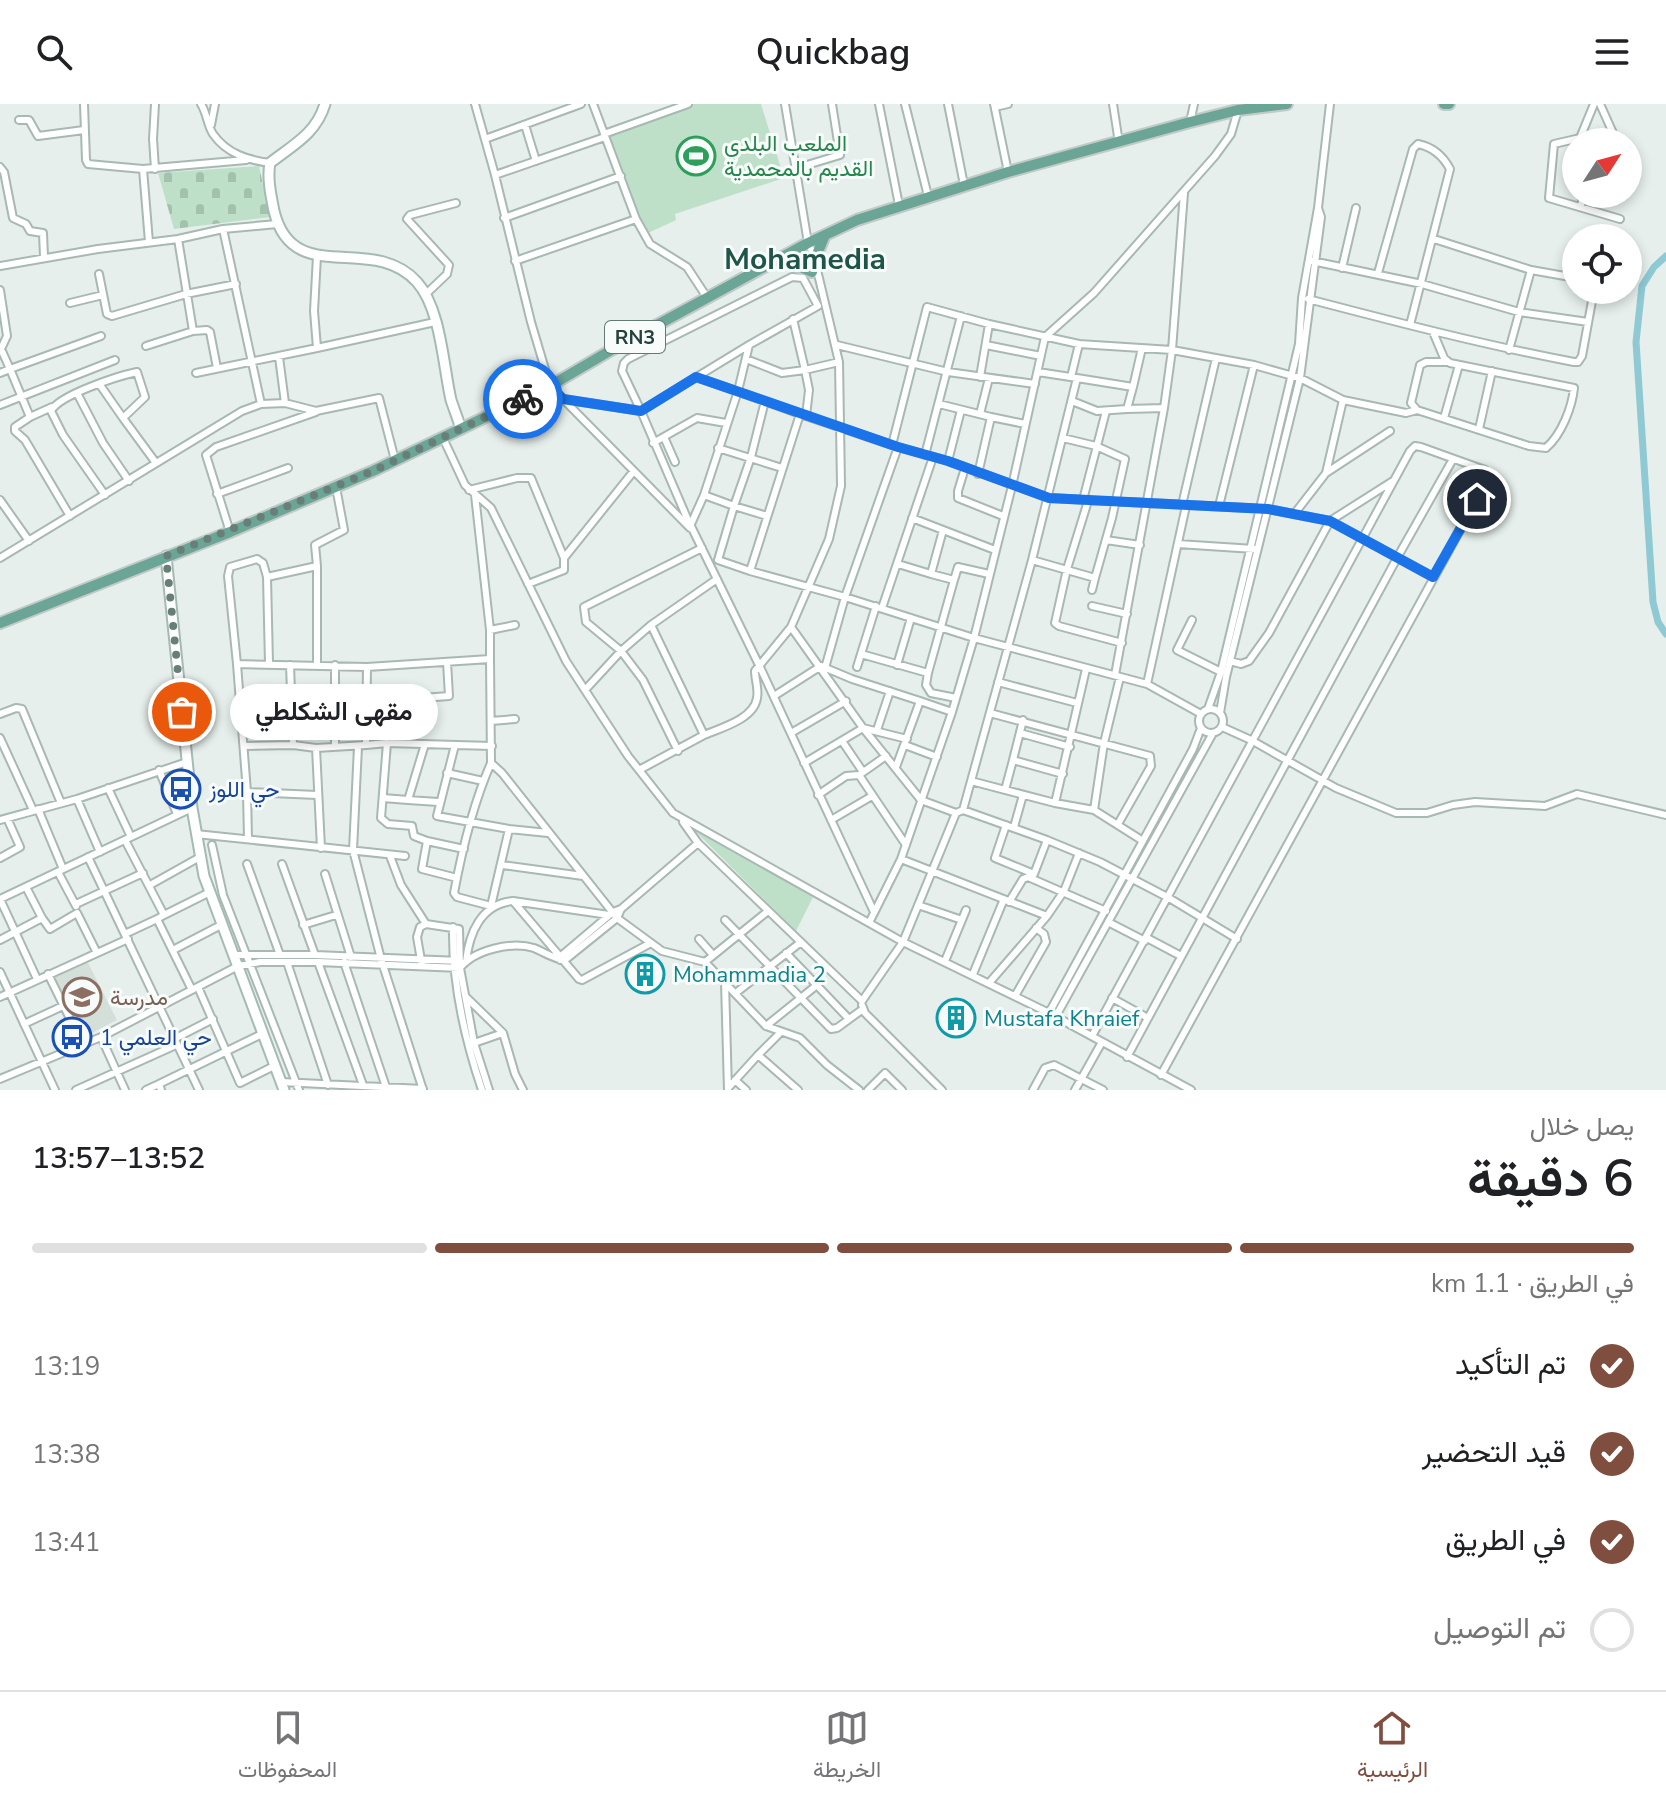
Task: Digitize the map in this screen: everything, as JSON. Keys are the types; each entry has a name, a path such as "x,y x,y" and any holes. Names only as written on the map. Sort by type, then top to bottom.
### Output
{"main road":[{"name":"RN3","path":"0,623 230,532 443,438 550,386 808,243 899,205 1190,122 1238,110 1287,104"},
{"path":"815,259 825,235"},
{"path":"777,260 815,274"}],"street":[{"path":"84,104 88,164 143,169 246,160 270,163 306,136 322,114 325,104"},
{"path":"155,104 155,169"},
{"path":"201,104 211,129 226,147 246,160"},
{"path":"211,129 215,104"},
{"path":"475,104 550,386 695,533"},
{"path":"485,139 581,104"},
{"path":"593,104 636,219 650,244 687,267 708,299"},
{"path":"495,175 688,104"},
{"path":"639,770 734,722 756,703 755,671 791,627 829,539 841,486 837,345 822,304 815,259 808,243 785,104"},
{"path":"797,168 840,155 832,104"},
{"path":"879,104 899,205"},
{"path":"905,104 928,196"},
{"path":"948,104 964,185"},
{"path":"1008,104 994,105 1008,172"},
{"path":"1113,104 1119,143"},
{"path":"1190,122 1194,104"},
{"path":"1052,1015 1108,922 1143,841 1193,749 1201,728 1199,721 1221,672 1296,377 1305,299 1321,217 1318,208 1330,104"},
{"path":"1585,128 1594,104"},
{"path":"1600,104 1611,128"},
{"path":"869,923 901,859 952,712 1012,486 1045,337 1094,293 1215,156 1231,134 1238,110"},
{"path":"19,120 29,120 38,136 84,130"},
{"path":"525,125 536,161"},
{"path":"1562,143 1554,144 1549,198 1562,202"},
{"path":"1378,273 1413,149 1418,144 1436,151 1450,169 1410,325"},
{"path":"270,163 271,197 277,224 289,241 303,252 317,256 384,260 403,269 426,294 461,429"},
{"path":"0,167 4,172 13,218 26,224 30,231 43,233 44,257"},
{"path":"143,169 149,242"},
{"path":"504,218 621,176"},
{"path":"1094,810 1164,408 1172,350 1184,191"},
{"path":"426,294 447,274 449,265 407,219 410,215 456,203"},
{"path":"1342,268 1356,208"},
{"path":"1584,208 1620,219"},
{"path":"515,261 636,219"},
{"path":"0,266 178,239 223,229 277,224"},
{"path":"223,229 261,404"},
{"path":"178,239 193,331"},
{"path":"1434,239 1531,270 1562,276"},
{"path":"791,253 815,274"},
{"path":"317,256 314,311 317,348"},
{"path":"1311,261 1378,273 1519,312 1588,322"},
{"path":"1509,350 1531,270"},
{"path":"99,274 107,314 112,316 186,294 236,284"},
{"path":"822,304 803,278 797,276 672,335 624,363 622,371 691,525 874,912"},
{"path":"0,290 7,336 1,349 30,417"},
{"path":"70,303 103,295"},
{"path":"1305,299 1509,350 1578,362 1582,356 1591,304"},
{"path":"563,399 641,411 822,304"},
{"path":"774,696 823,667 895,446 927,307 1079,344 1172,350 1254,365 1296,377 1343,400 1399,412 1417,410 1529,446 1546,448 1552,442 1565,419 1575,389 1448,362 1426,362 1420,365 1411,403 1417,410"},
{"path":"925,455 961,316"},
{"path":"750,571 809,390 793,319"},
{"path":"664,321 672,335"},
{"path":"196,373 435,322"},
{"path":"980,377 989,324"},
{"path":"146,346 193,331 207,330 217,368"},
{"path":"1433,332 1448,362"},
{"path":"0,373 101,336"},
{"path":"725,920 831,1029 849,1019 862,1005 903,942 971,781 1049,498 1072,401 1079,344"},
{"path":"691,525 738,391 749,345"},
{"path":"837,345 948,372 1035,384"},
{"path":"986,345 1041,356"},
{"path":"1127,409 1142,348"},
{"path":"279,357 285,403"},
{"path":"1147,684 1216,358"},
{"path":"746,359 782,373 839,362"},
{"path":"0,405 115,360"},
{"path":"1219,506 1254,365"},
{"path":"1444,418 1459,365"},
{"path":"1479,429 1492,371"},
{"path":"70,516 15,427 77,393 137,372 143,385 144,399 123,418"},
{"path":"1038,372 1133,387"},
{"path":"696,377 1049,498 1264,509 1330,521 1433,577"},
{"path":"980,414 989,378"},
{"path":"143,385 151,383"},
{"path":"100,385 156,463"},
{"path":"77,393 103,443 129,481"},
{"path":"230,532 207,461 206,455 210,450 316,411 379,398 395,460"},
{"path":"1326,473 1343,400"},
{"path":"718,560 751,457 765,401"},
{"path":"1072,401 1097,411 1164,408"},
{"path":"0,558 242,411 261,404 285,403 316,411"},
{"path":"939,404 1025,424"},
{"path":"52,407 63,435 105,495"},
{"path":"948,461 961,410"},
{"path":"1106,411 1056,625 1122,643"},
{"path":"978,474 991,417"},
{"path":"653,443 697,418 726,423"},
{"path":"1295,513 1326,473 1390,431"},
{"path":"664,437 675,462"},
{"path":"443,438 472,492 490,630 491,763 464,849 455,895 491,906 513,901 613,915"},
{"path":"1063,438 1096,446 1125,459 1092,590"},
{"path":"1092,1036 1169,898 1251,740 1415,446 1485,470 1488,476 1161,1075"},
{"path":"718,448 782,468"},
{"path":"857,667 898,564 933,457"},
{"path":"1127,1057 1453,459"},
{"path":"217,494 288,468"},
{"path":"965,468 958,498 1003,516"},
{"path":"564,558 633,472"},
{"path":"472,492 517,478 531,478 564,558 564,570 528,584"},
{"path":"1230,661 1244,664 1269,633 1330,521 1395,480"},
{"path":"317,665 315,545 344,530 336,487"},
{"path":"472,492 491,508 566,661 664,803 681,819 698,843 801,942 942,1090"},
{"path":"704,495 767,516"},
{"path":"0,500 29,541"},
{"path":"912,518 995,550"},
{"path":"931,574 943,530"},
{"path":"1106,540 1140,545"},
{"path":"1178,544 1254,549"},
{"path":"678,751 643,680 621,651 586,622 584,607 702,548"},
{"path":"1052,1015 1106,911 1129,877 1201,751 1213,733 1222,727 1220,713 1254,549"},
{"path":"166,556 192,808 208,893 233,955 243,965 298,1087"},
{"path":"248,839 244,746 228,571 233,564 254,558 263,563 267,577 269,664"},
{"path":"707,558 879,607 942,629 1147,684 1205,712 1220,713"},
{"path":"1032,560 1095,578"},
{"path":"898,564 954,580"},
{"path":"267,577 317,566"},
{"path":"956,698 931,693 926,685 928,673 958,567 989,574"},
{"path":"585,690 621,651 651,625 717,579"},
{"path":"1092,606 1127,614"},
{"path":"897,665 911,618"},
{"path":"1192,620 1177,650 1221,672"},
{"path":"490,630 515,625"},
{"path":"651,625 704,735"},
{"path":"791,627 823,667 863,728 921,800 1014,827 1079,853 1169,898 1237,939"},
{"path":"861,654 928,673"},
{"path":"237,664 367,667 490,659"},
{"path":"368,702 449,696 447,662"},
{"path":"290,665 293,745"},
{"path":"335,665 335,746"},
{"path":"212,845 223,895 245,953 243,965 262,1034 282,1086 363,1085 423,1090 382,963 353,850 368,702 367,667"},
{"path":"823,667 952,712"},
{"path":"1055,803 1086,669"},
{"path":"998,682 1077,703"},
{"path":"877,730 890,691"},
{"path":"791,733 846,701"},
{"path":"896,767 920,701"},
{"path":"0,714 22,709 61,803"},
{"path":"990,713 1146,753 1152,758 1151,766 1118,824"},
{"path":"491,721 515,719"},
{"path":"1005,790 1023,720"},
{"path":"1222,727 1322,781 1368,803 1405,815 1475,802 1545,806 1577,794 1666,815"},
{"path":"804,763 863,728 877,730 937,757"},
{"path":"1201,728 1213,733"},
{"path":"1020,733 1070,747"},
{"path":"0,738 36,809 77,913 97,953"},
{"path":"842,741 872,796 906,845"},
{"path":"244,746 316,748 387,743 492,746"},
{"path":"387,743 380,813 384,822 412,826 415,837 464,849"},
{"path":"408,800 425,744"},
{"path":"455,745 438,802 437,816 471,824 548,833"},
{"path":"316,748 321,848"},
{"path":"818,795 846,776 861,774 886,756"},
{"path":"1013,760 1063,774"},
{"path":"0,858 20,847 3,819 77,799 187,762"},
{"path":"491,763 613,915 649,944 673,955 705,962 737,992 766,1026 800,1038 827,1065 859,1090"},
{"path":"159,770 177,814"},
{"path":"447,773 483,781"},
{"path":"971,781 1094,810 1143,841"},
{"path":"108,788 150,885 173,950 213,1019 241,1086 274,1066"},
{"path":"247,792 317,795"},
{"path":"1014,827 1023,795"},
{"path":"831,820 872,796"},
{"path":"383,798 438,802"},
{"path":"77,799 100,852"},
{"path":"37,979 0,899 192,808"},
{"path":"681,819 903,942 973,974 1191,1090"},
{"path":"1006,825 995,858 1106,911"},
{"path":"459,963 491,906 509,829"},
{"path":"196,834 405,856"},
{"path":"1033,876 1047,840"},
{"path":"427,841 422,869 457,878"},
{"path":"562,959 698,843"},
{"path":"989,983 1047,916 1064,891 1079,853"},
{"path":"390,856 401,885 426,924"},
{"path":"88,857 199,1090"},
{"path":"150,885 200,857"},
{"path":"901,859 1047,916"},
{"path":"247,864 280,955"},
{"path":"282,864 363,1085"},
{"path":"502,865 583,876"},
{"path":"76,904 143,873"},
{"path":"325,874 351,957"},
{"path":"973,974 1007,900 1023,879 1033,876"},
{"path":"26,887 50,929 77,913"},
{"path":"0,997 97,953 208,893"},
{"path":"513,901 582,980 649,944"},
{"path":"918,905 962,920"},
{"path":"945,961 966,910"},
{"path":"705,962 768,911"},
{"path":"303,925 336,915"},
{"path":"0,940 42,918"},
{"path":"1108,922 1181,956"},
{"path":"421,962 417,931 426,924 459,930 462,997 482,1090"},
{"path":"173,950 221,925"},
{"path":"1015,996 1046,942 1044,934 1036,928"},
{"path":"699,939 713,955"},
{"path":"737,992 801,942"},
{"path":"233,955 245,953 382,963 459,963 488,950 520,946 562,959"},
{"path":"786,953 849,1019"},
{"path":"343,960 351,957 382,963"},
{"path":"0,1079 101,1037 243,965 316,958"},
{"path":"343,960 386,1087"},
{"path":"287,962 328,1085"},
{"path":"0,972 55,1090"},
{"path":"48,974 83,1045"},
{"path":"725,980 728,1089"},
{"path":"766,1026 817,985"},
{"path":"462,997 503,1033 523,1090"},
{"path":"1112,998 1148,1018"},
{"path":"24,1024 63,1006"},
{"path":"76,1090 175,1042 213,1019"},
{"path":"470,1044 503,1033"},
{"path":"728,1089 780,1033"},
{"path":"146,1090 160,1087 189,1069 262,1034"},
{"path":"101,1037 125,1090"},
{"path":"1075,1090 1102,1042"},
{"path":"470,1044 489,1090"},
{"path":"758,1055 798,1090"},
{"path":"1033,1090 1049,1065 1103,1090"},
{"path":"868,1090 885,1073 902,1090"},
{"path":"735,1080 746,1090"}],"shaded area":[{"name":"مدرسة","path":"86,959 117,1020 80,1039 48,974"}],"green space":[{"name":"الملعب البلدي القديم بالمحمدية","path":"691,104 761,104 784,178 675,214 676,220 646,234 604,135"},
{"path":"259,166 270,217 174,229 158,173"},
{"path":"694,830 813,897 796,931"}],"waterway":[{"path":"1666,256 1654,267 1642,286 1636,342 1653,602 1658,622 1666,634"}],"way so far":[{"path":"182,712 166,556 373,471 523,399"}],"place":[{"name":"الملعب البلدي القديم بالمحمدية","path":"696,156"},
{"name":"مقهى الشكلطي","path":"182,712"},
{"name":"حي اللوز","path":"181,789"},
{"name":"Mohammadia 2","path":"645,974"},
{"name":"مدرسة","path":"82,997"},
{"name":"Mustafa Khraief","path":"956,1018"},
{"name":"حي العلمي 1","path":"72,1037"}],"district":[{"name":"Mohamedia","path":"805,259"}],"route":[{"path":"523,399 550,386 563,399 641,411 696,377 1049,498 1268,509 1313,516 1330,521 1433,577 1477,499"}]}
